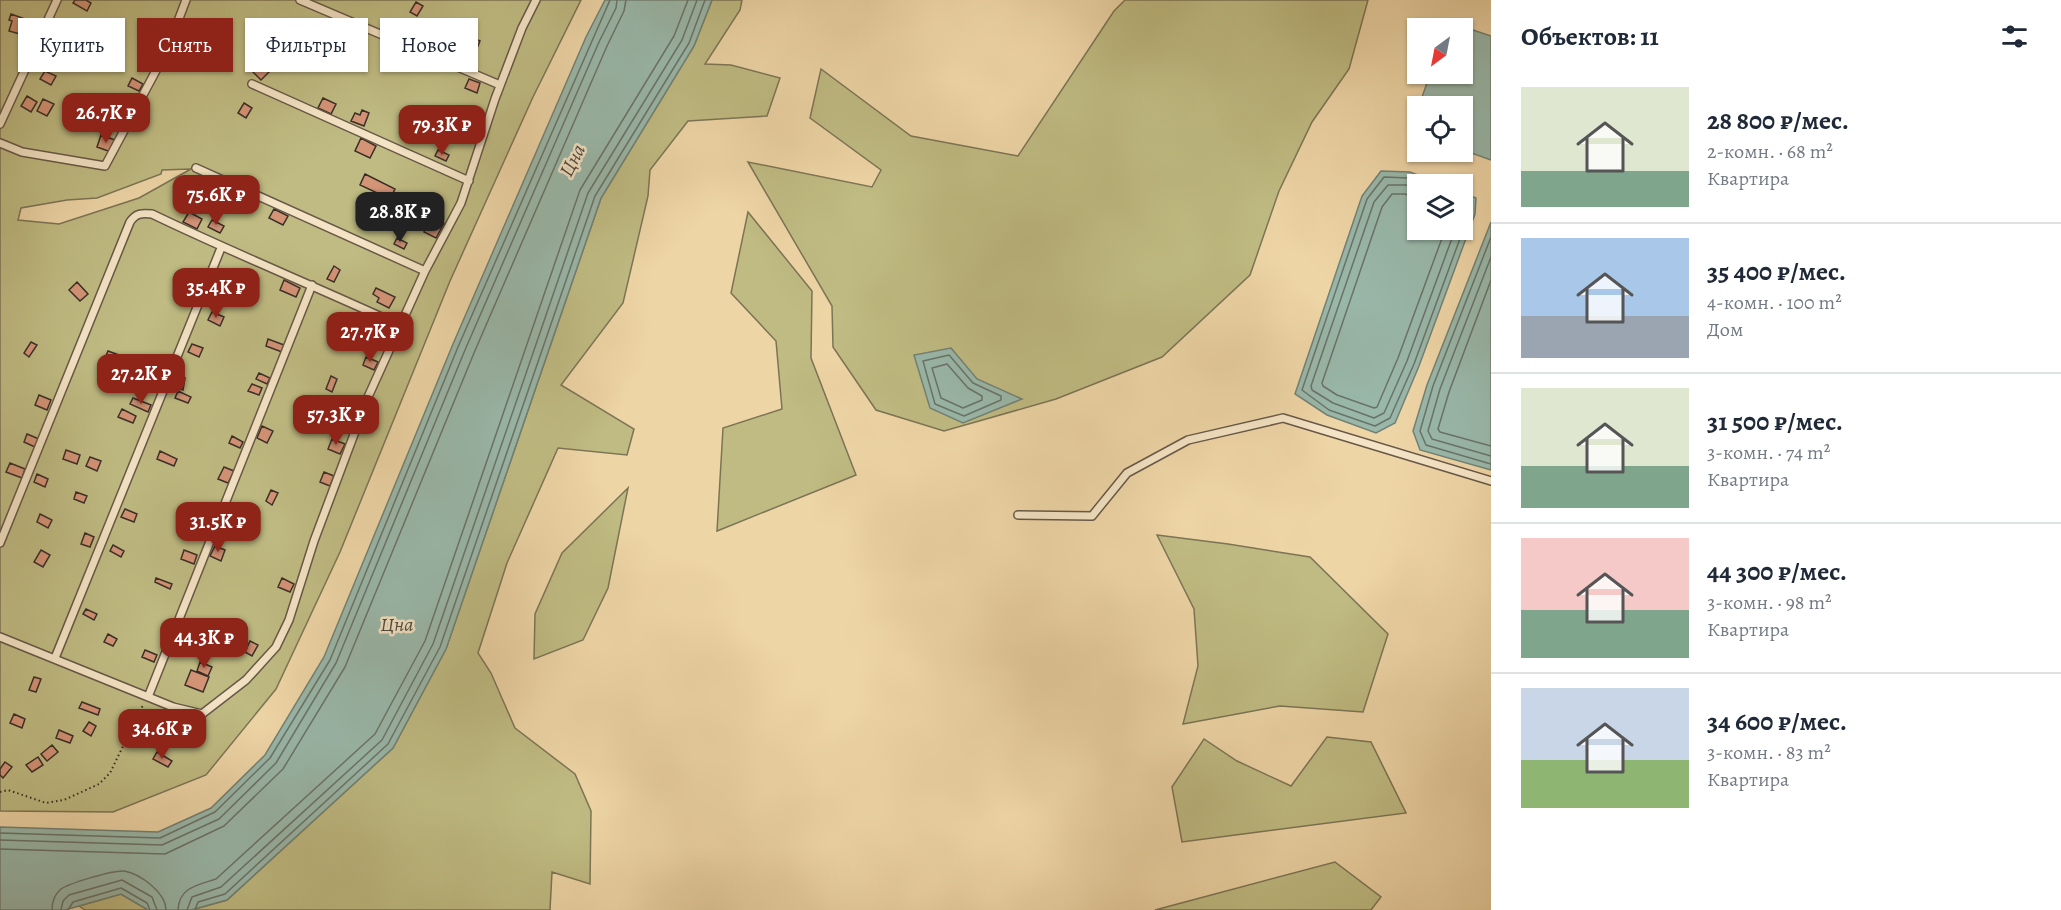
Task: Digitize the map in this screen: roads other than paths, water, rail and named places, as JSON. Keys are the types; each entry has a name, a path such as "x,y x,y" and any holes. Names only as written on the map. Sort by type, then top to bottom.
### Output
{"lane":[{"path":"0,124 57,0"},
{"path":"0,143 22,152 105,166 167,50 186,0"},
{"path":"300,0 500,86"},
{"path":"0,637 148,698 202,714 246,680 276,647 290,620 314,541 368,397 399,325 461,203 500,86 522,28 536,0"},
{"path":"252,84 469,181"},
{"path":"196,168 425,271"},
{"path":"0,543 133,217 143,213 152,214 221,248 312,285 399,325"},
{"path":"55,658 221,248"},
{"path":"148,698 312,285"},
{"path":"1018,515 1092,516 1127,473 1188,440 1283,418 1491,481"}],"water":[{"name":"Цна","path":"605,0 712,0 694,46 601,198 446,649 393,748 227,900 191,910 148,910 121,894 65,910 0,910 0,827 158,832 211,808 265,755 324,657 453,344 586,37"},
{"path":"1473,30 1491,36 1491,160 1473,154 1473,96 1422,96 1427,84 1473,84"},
{"path":"1381,171 1415,174 1407,174 1407,240 1465,240 1419,366 1395,423 1376,433 1327,415 1295,394 1362,196"},
{"path":"1473,197 1476,198 1473,219"},
{"path":"1491,222 1491,470 1420,450 1413,431 1427,385"},
{"path":"951,348 977,379 1022,399 963,423 930,408 914,355"}]}
